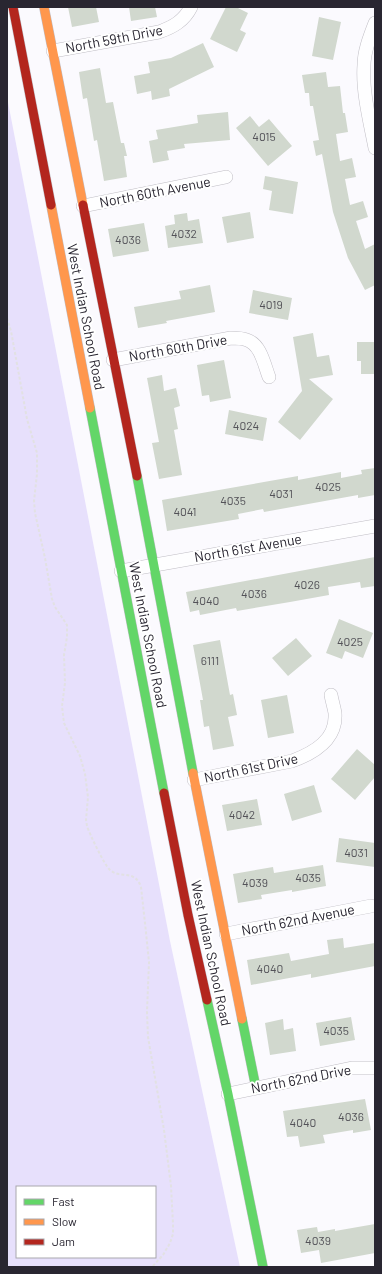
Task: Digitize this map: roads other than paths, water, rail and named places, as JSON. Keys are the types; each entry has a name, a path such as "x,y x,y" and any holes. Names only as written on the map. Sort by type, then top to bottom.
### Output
{"main road":[{"name":"West Indian School Road","path":"13,7 188,915 228,1094 263,1267"},
{"name":"West Indian School Road","path":"44,7 154,565 194,780 256,1088"}],"street":[{"name":"North 59th Drive","path":"53,51 159,32 174,26 184,19 191,7"},
{"path":"375,23 370,36 364,64 365,88 375,148"},
{"name":"North 60th Avenue","path":"83,206 226,177"},
{"name":"North 60th Drive","path":"113,360 231,338 247,340 255,346 261,356 269,377"},
{"name":"North 61st Avenue","path":"121,571 375,526"},
{"name":"North 61st Drive","path":"194,780 292,761 307,755 320,747 333,731 335,714 331,695"},
{"name":"North 62nd Avenue","path":"226,934 371,906"},
{"name":"North 62nd Drive","path":"228,1094 352,1068 375,1068"}]}
